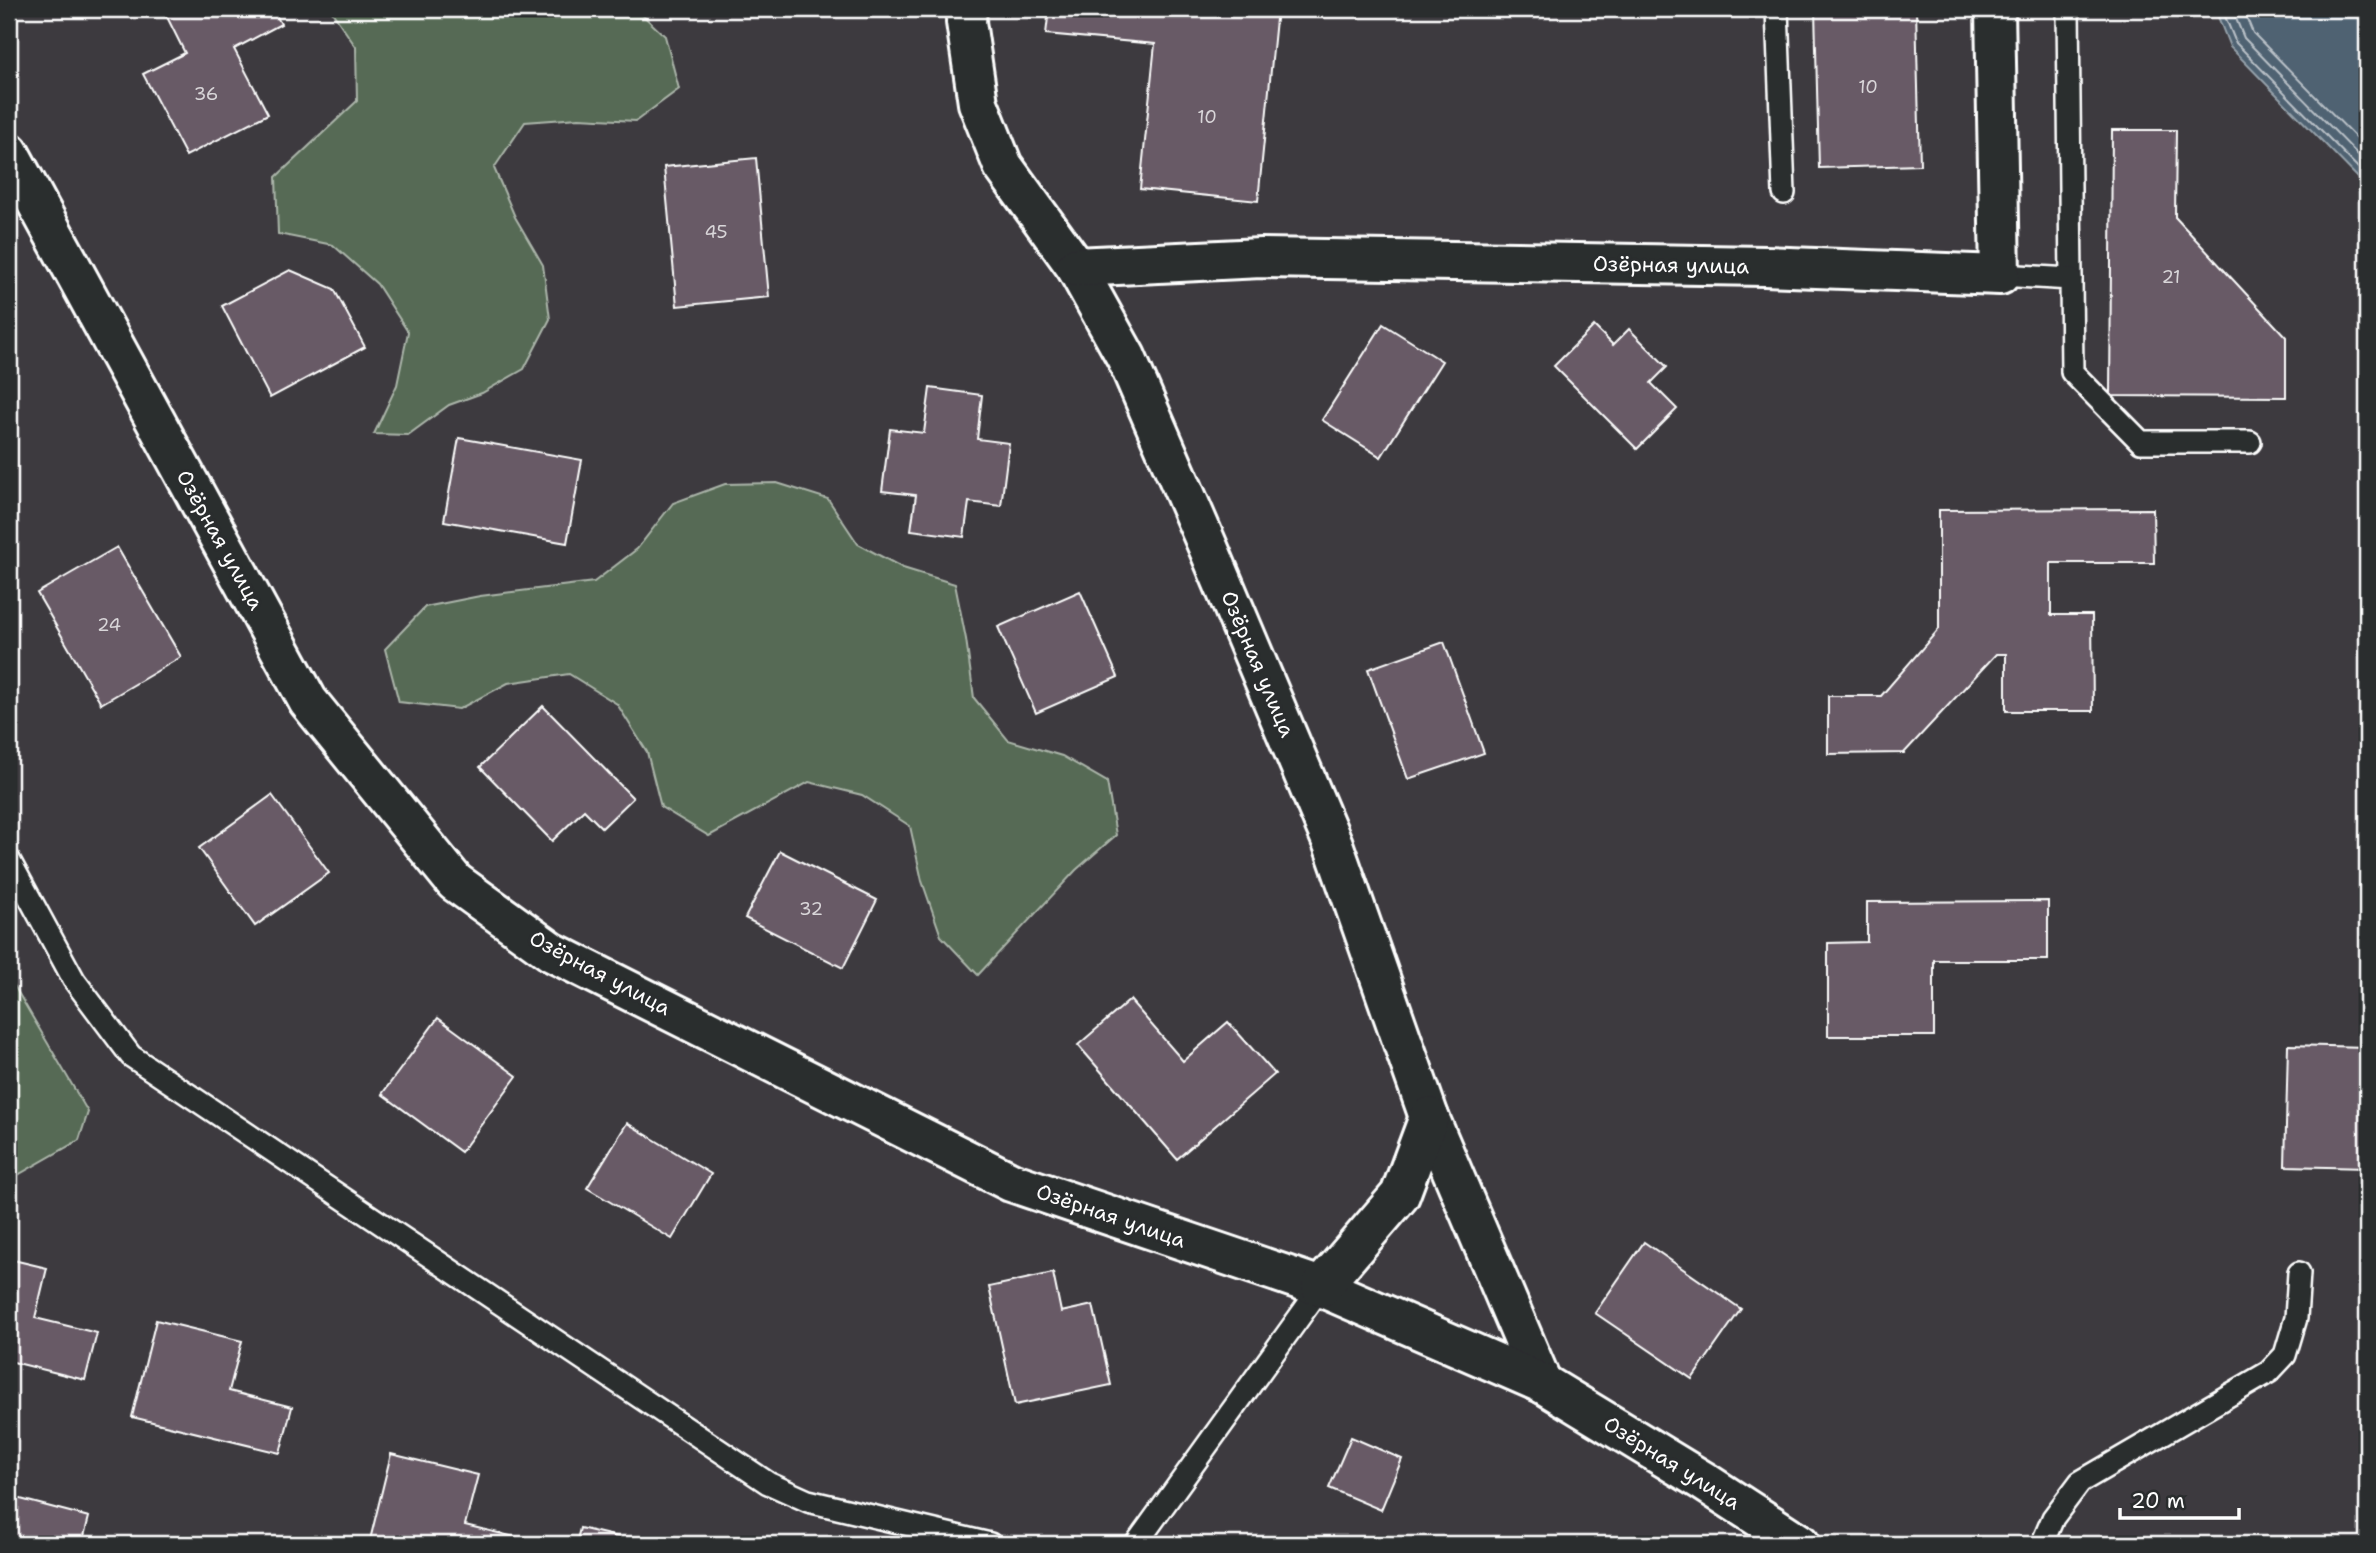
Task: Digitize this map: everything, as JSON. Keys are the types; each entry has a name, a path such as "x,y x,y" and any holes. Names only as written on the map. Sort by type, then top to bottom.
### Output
{"street":[{"name":"Озёрная улица","path":"967,9 966,22 978,103 1003,166 1076,267 1126,358 1214,559 1333,844 1429,1118 1542,1383"},
{"path":"1995,9 2000,275"},
{"name":"Озёрная улица","path":"9,152 308,701 455,882 552,951 1011,1182 1321,1287 1542,1383 1800,1544"},
{"name":"Озёрная улица","path":"1076,267 1261,258 1765,266 2000,275"},
{"path":"1321,1287 1400,1195 1429,1118"}],"lane":[{"path":"1777,9 1784,193"},
{"path":"2068,9 2072,372 2141,442 2250,442"},
{"path":"2000,275 2071,279"},
{"path":"9,860 74,980 131,1056 768,1483 808,1501 990,1544"},
{"path":"2042,1544 2053,1518 2080,1482 2269,1372 2285,1355 2296,1318 2299,1273"},
{"path":"1136,1544 1321,1287"}],"green space":[{"path":"330,9 636,9 665,36 679,89 636,121 579,118 525,122 494,168 515,217 543,265 550,319 524,369 482,393 449,405 408,435 374,434 397,385 408,332 377,284 333,245 278,234 276,177 357,101 356,47"},
{"path":"777,483 828,499 858,544 903,568 955,584 974,698 1008,740 1062,756 1107,782 1116,835 1076,870 978,975 941,936 922,881 910,826 862,795 809,782 709,836 661,807 647,752 617,704 569,674 508,683 459,709 399,702 385,649 425,607 480,596 594,582 637,549 673,503 725,484"},
{"path":"9,977 88,1112 79,1140 9,1180"}],"water":[{"path":"2215,9 2367,9 2367,187 2230,47"}],"building":[{"path":"178,9 273,9 281,24 234,49 268,114 186,156 143,74 185,53 166,15"},
{"path":"1049,9 1277,9 1258,201 1140,189 1155,44 1046,34"},
{"path":"1815,9 1916,9 1920,165 1819,168"},
{"path":"2112,130 2176,130 2175,217 2286,337 2286,397 2110,396"},
{"path":"756,158 769,297 677,306 664,167"},
{"path":"290,270 334,289 365,347 270,398 222,306"},
{"path":"1383,324 1442,361 1381,457 1322,420"},
{"path":"1594,326 1613,345 1629,329 1667,367 1651,383 1677,409 1637,449 1554,366"},
{"path":"930,388 982,395 977,439 1009,443 1001,506 969,502 964,537 911,530 916,495 882,491 890,429 924,433"},
{"path":"459,438 582,460 567,543 444,521"},
{"path":"2153,509 2154,563 2051,563 2051,615 2092,615 2093,711 2006,711 2006,654 1996,654 1904,753 1828,754 1828,696 1881,696 1939,629 1939,510"},
{"path":"117,547 181,657 101,704 37,593"},
{"path":"1080,591 1118,677 1036,713 998,627"},
{"path":"1444,642 1484,753 1408,779 1368,669"},
{"path":"543,706 633,798 602,828 584,810 552,841 480,767"},
{"path":"272,795 329,873 255,926 199,848"},
{"path":"780,851 877,900 843,968 745,918"},
{"path":"2048,901 2048,960 1934,960 1934,1036 1828,1036 1828,943 1867,942 1867,902"},
{"path":"1130,1000 1183,1061 1228,1022 1275,1074 1177,1159 1078,1045"},
{"path":"438,1018 517,1076 461,1152 382,1094"},
{"path":"2288,1045 2367,1047 2367,1168 2285,1166"},
{"path":"627,1123 711,1174 672,1239 587,1188"},
{"path":"1644,1242 1741,1309 1692,1379 1595,1313"},
{"path":"9,1259 47,1268 35,1318 97,1333 85,1380 9,1361"},
{"path":"1053,1273 1061,1312 1093,1305 1111,1385 1015,1405 989,1287"},
{"path":"156,1320 242,1341 229,1391 292,1407 280,1453 132,1417"},
{"path":"1351,1437 1402,1459 1381,1510 1329,1488"},
{"path":"391,1454 478,1475 465,1525 527,1540 526,1544 369,1544"},
{"path":"9,1496 89,1517 82,1544 9,1544"},
{"path":"580,1528 647,1544 576,1544"}]}
